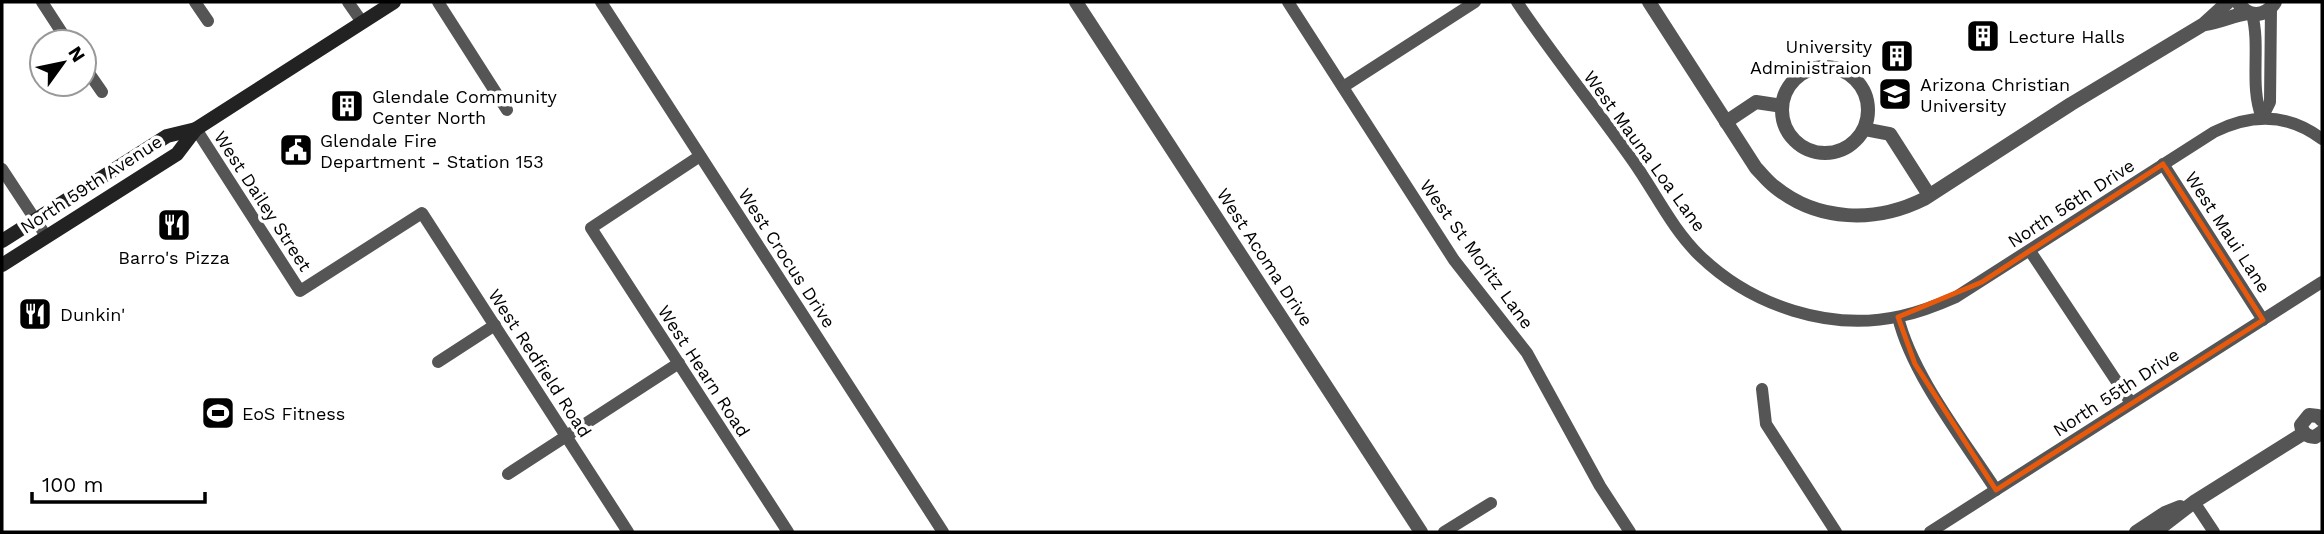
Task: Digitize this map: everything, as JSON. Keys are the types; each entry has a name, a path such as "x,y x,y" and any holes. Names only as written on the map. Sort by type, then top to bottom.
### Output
{"main road":[{"name":"North 59th Avenue","path":"2,265 177,153 196,130 394,2"},
{"name":"North 59th Avenue","path":"2,241 167,136 196,130"}],"street":[{"path":"42,2 59,28"},
{"path":"195,2 208,21"},
{"path":"348,2 362,22"},
{"path":"438,2 508,110"},
{"name":"West Crocus Drive","path":"601,2 943,532"},
{"name":"West Acoma Drive","path":"1076,2 1421,532"},
{"name":"West St Moritz Lane","path":"1288,2 1454,260 1527,353 1600,486 1630,532"},
{"path":"1343,87 1475,2"},
{"name":"West Mauna Loa Lane","path":"1517,2 1633,162 1671,221 1699,256 1737,286 1779,306 1821,318 1861,320 1898,317"},
{"path":"1649,2 1756,168 1775,187 1820,211 1852,217 1903,209 1929,195 2071,104 2204,24 2228,2"},
{"path":"2238,2 2243,10 2250,13 2255,27 2256,103 2262,118"},
{"path":"2204,24 2215,23 2232,15 2262,14 2273,5"},
{"path":"2262,118 2270,102 2273,5"},
{"path":"1822,67 1837,69 1851,76 1861,87 1867,107 1864,129 1856,141 1843,150 1828,154 1813,152 1799,146 1789,135 1783,121 1782,106 1786,91 1795,79 1807,71 1822,67"},
{"path":"2256,67 2270,67"},
{"path":"98,86 102,92"},
{"path":"1726,122 1756,102 1782,106"},
{"path":"2262,118 2279,119 2309,130 2322,139"},
{"name":"North 56th Drive","path":"1898,317 1956,297 2214,132 2235,122 2262,118"},
{"path":"1864,129 1889,134 1929,195"},
{"name":"West Dailey Street","path":"196,130 300,291 422,213"},
{"name":"West Hearn Road","path":"700,156 591,228 788,532"},
{"name":"West Maui Lane","path":"2163,164 2263,320"},
{"path":"2,169 46,236"},
{"name":"West Redfield Road","path":"422,213 628,532"},
{"path":"2030,251 2131,403"},
{"name":"North 55th Drive","path":"1930,532 2322,282"},
{"path":"1898,317 1904,340 1915,364 1996,490"},
{"path":"438,362 495,326"},
{"path":"508,474 678,363"},
{"path":"1762,389 1766,424 1836,532"},
{"path":"2136,532 2165,513 2194,502 2317,436 2301,425 2305,418 2314,415 2322,420"},
{"path":"2155,532 2194,502"},
{"path":"2194,502 2214,532"},
{"path":"1444,532 1491,503"}],"highlighted area":[{"path":"2163,164 2263,320 1996,490 1915,364 1898,317 1982,282"}],"place":[{"name":"Lecture Halls","path":"1983,36"},
{"name":"University Administraion","path":"1897,56"},
{"name":"Arizona Christian University","path":"1895,94"},
{"name":"Glendale Community Center North","path":"347,106"},
{"name":"Glendale Fire Department - Station 153","path":"296,150"},
{"name":"Barro's Pizza","path":"174,225"},
{"name":"Dunkin'","path":"35,314"},
{"name":"EoS Fitness","path":"218,413"}]}
